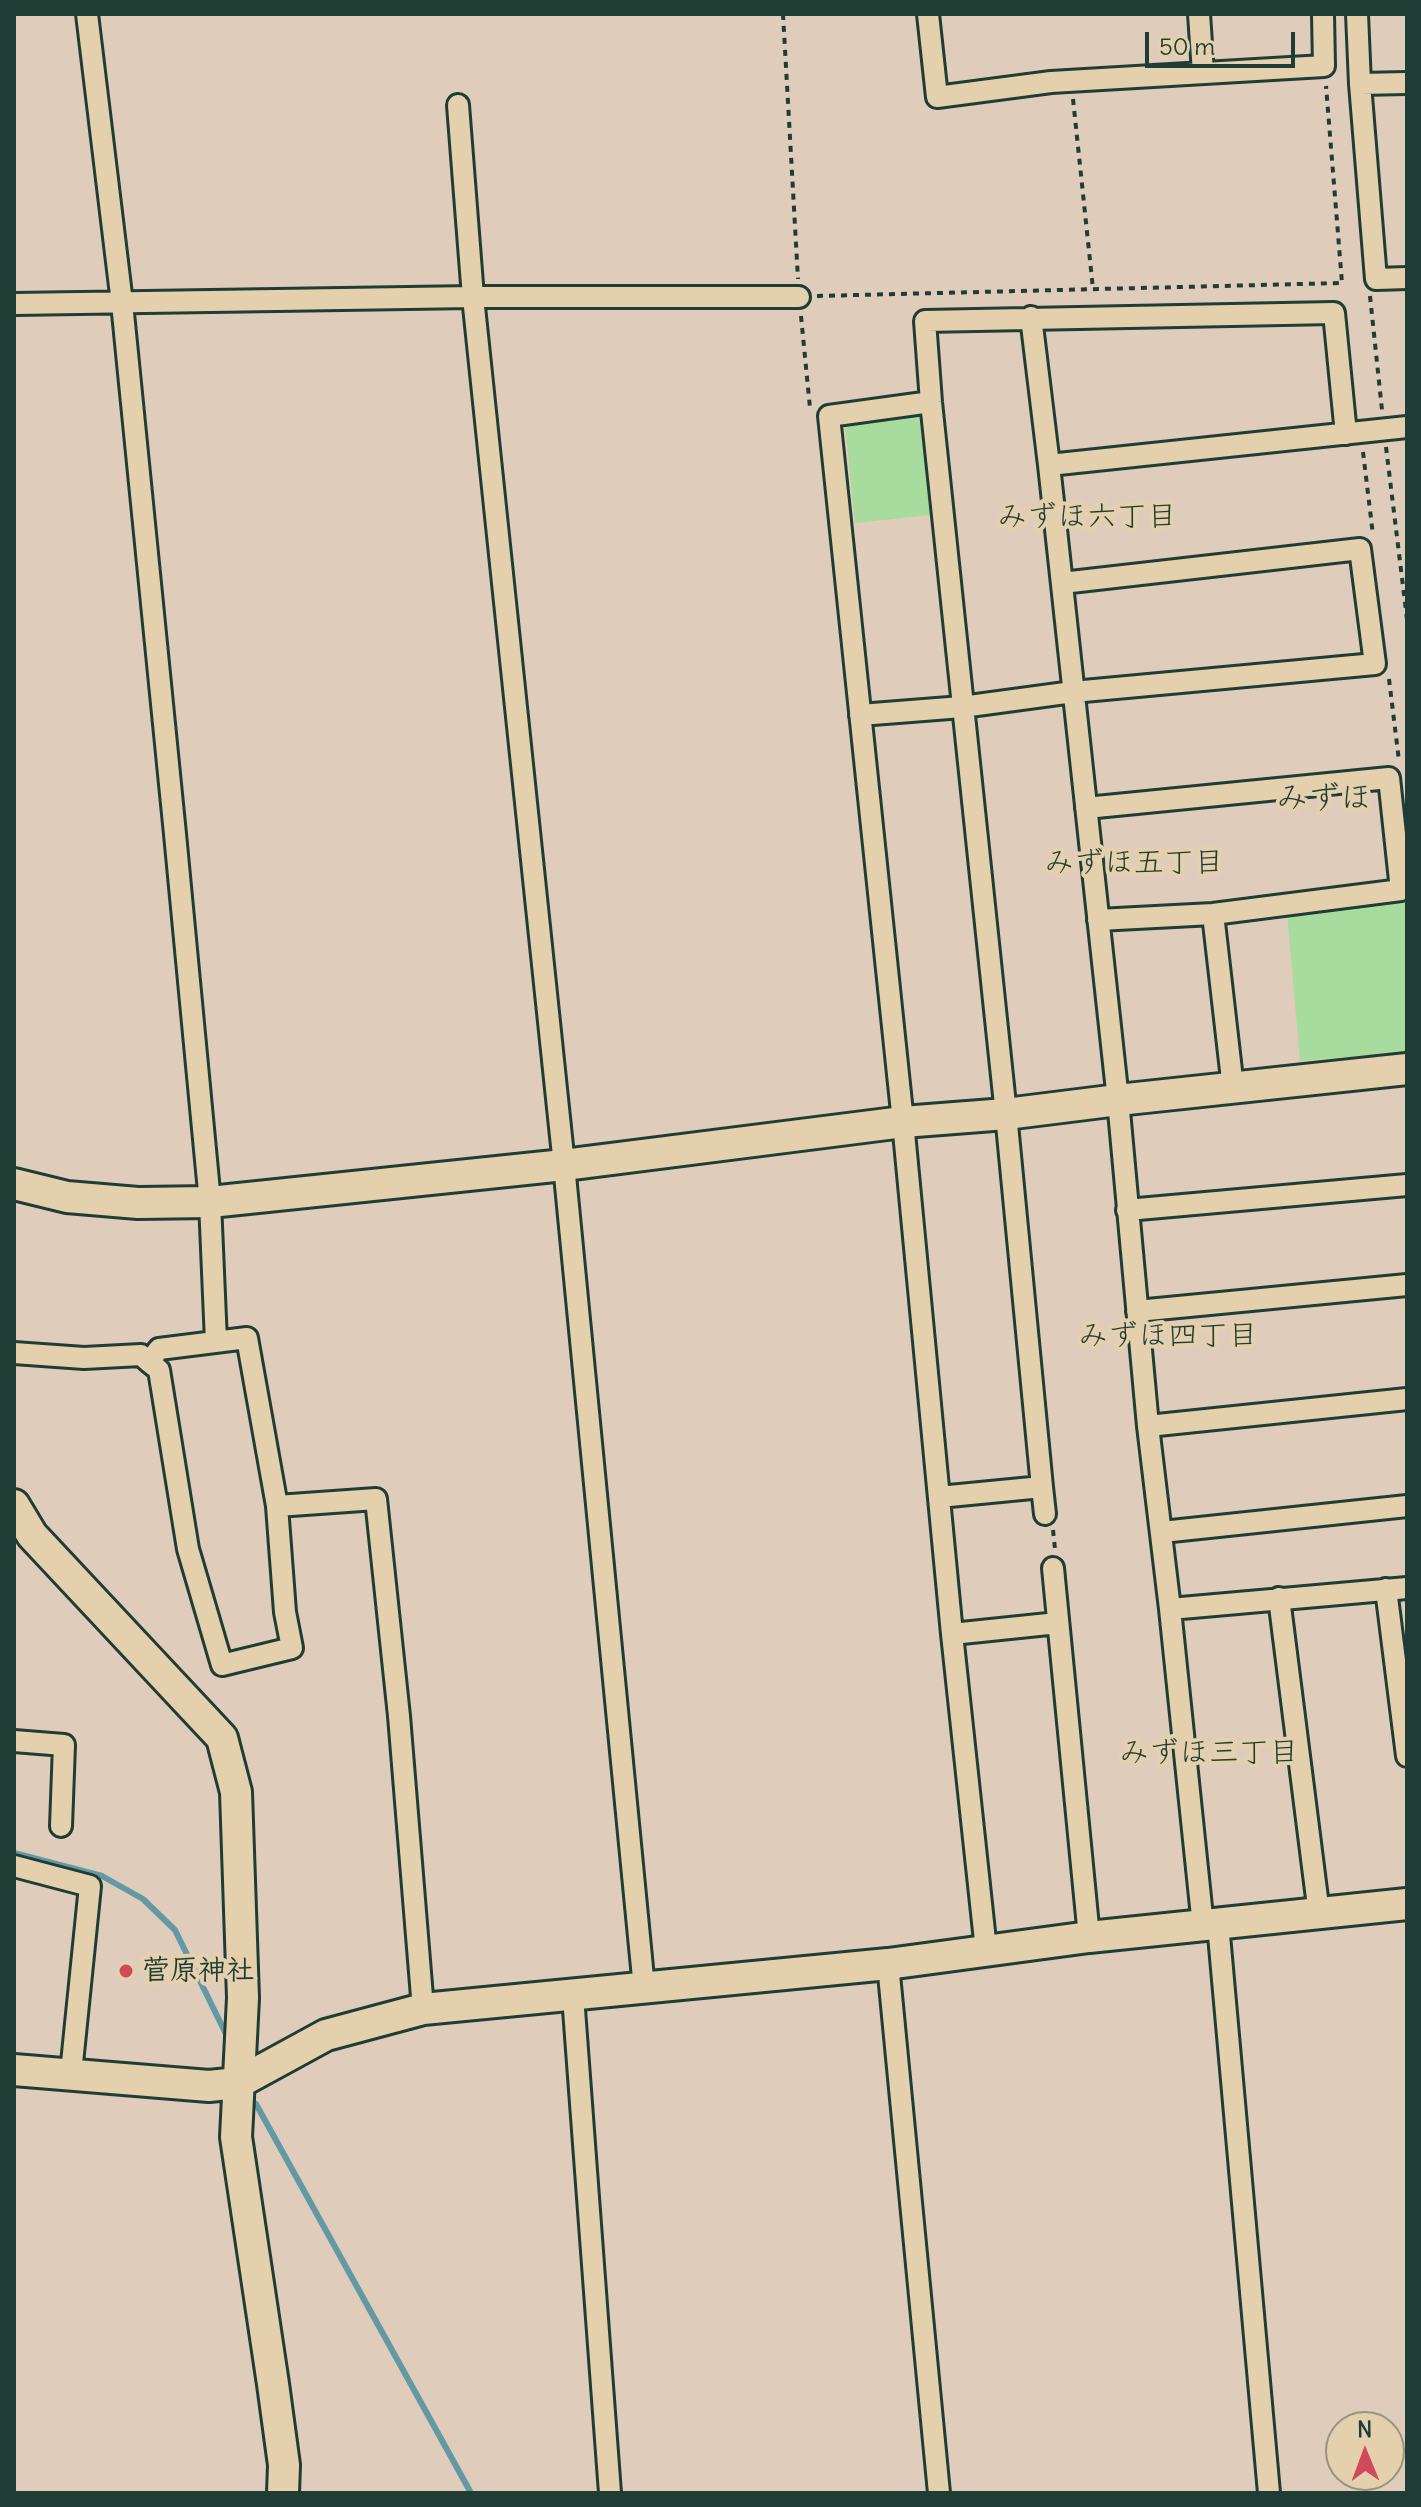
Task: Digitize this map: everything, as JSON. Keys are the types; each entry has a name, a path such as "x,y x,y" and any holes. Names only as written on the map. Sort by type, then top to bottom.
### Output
{"street":[{"path":"87,14 122,303 210,1202 216,1342"},
{"path":"928,14 937,97 1071,81 1324,66 1323,14"},
{"path":"1199,14 1203,73"},
{"path":"1357,14 1376,279 1407,278"},
{"path":"1360,84 1407,83"},
{"path":"458,105 473,297 564,1165 644,1988"},
{"path":"14,304 473,297 799,297"},
{"path":"1045,1514 925,321 1334,313 1346,434"},
{"path":"1031,317 1118,1100 1148,1426 1210,1925 1269,2493"},
{"path":"931,402 829,416 986,1950"},
{"path":"1049,465 1407,427"},
{"path":"860,715 1375,664 1360,549 1062,583"},
{"path":"1086,808 1389,778 1401,890 1213,914 1098,920"},
{"path":"1213,914 1233,1088"},
{"path":"14,1184 67,1197 138,1203 210,1202 564,1165 903,1122 1006,1114 1407,1069"},
{"path":"1127,1210 1407,1185"},
{"path":"1137,1311 1407,1285"},
{"path":"14,1353 84,1358 141,1355 149,1362 159,1370 188,1549 222,1665 292,1648 285,1612 277,1506 247,1338 159,1349 149,1362"},
{"path":"1148,1426 1407,1399"},
{"path":"939,1497 1042,1487"},
{"path":"277,1506 376,1499 399,1716 423,2009"},
{"path":"14,1505 32,1535 222,1738 236,1792 243,1998 236,2137 284,2465 283,2493"},
{"path":"1162,1532 1407,1506"},
{"path":"1053,1568 1089,1937"},
{"path":"1170,1609 1397,1588 1407,1756"},
{"path":"1279,1598 1319,1914"},
{"path":"952,1634 1058,1623"},
{"path":"14,1741 64,1745 61,1826"},
{"path":"14,1866 90,1886 71,2073"},
{"path":"14,2070 209,2086 238,2083 326,2035 423,2009 888,1964 1089,1937 1407,1904"},
{"path":"888,1964 939,2493"},
{"path":"573,1996 610,2493"}],"path":[{"path":"783,14 799,297 810,408 829,416"},
{"path":"799,297 1342,283 1324,66"},
{"path":"1071,81 1093,289"},
{"path":"1398,541 1407,542"},
{"path":"1045,1514 1052,1525 1056,1558 1053,1568"}],"green space":[{"path":"921,413 931,515 855,523 845,424"},
{"path":"1407,902 1407,1052 1300,1061 1287,913"}],"waterway":[{"path":"14,1853 102,1876 143,1899 175,1930 226,2034"},
{"path":"256,2104 471,2493"}],"place":[{"name":"菅原神社","path":"126,1971"}],"district":[{"name":"みずほ六丁目","path":"1087,517"},
{"name":"みずほ","path":"1324,799"},
{"name":"みずほ五丁目","path":"1134,863"},
{"name":"みずほ四丁目","path":"1168,1336"},
{"name":"みずほ三丁目","path":"1209,1753"}]}
